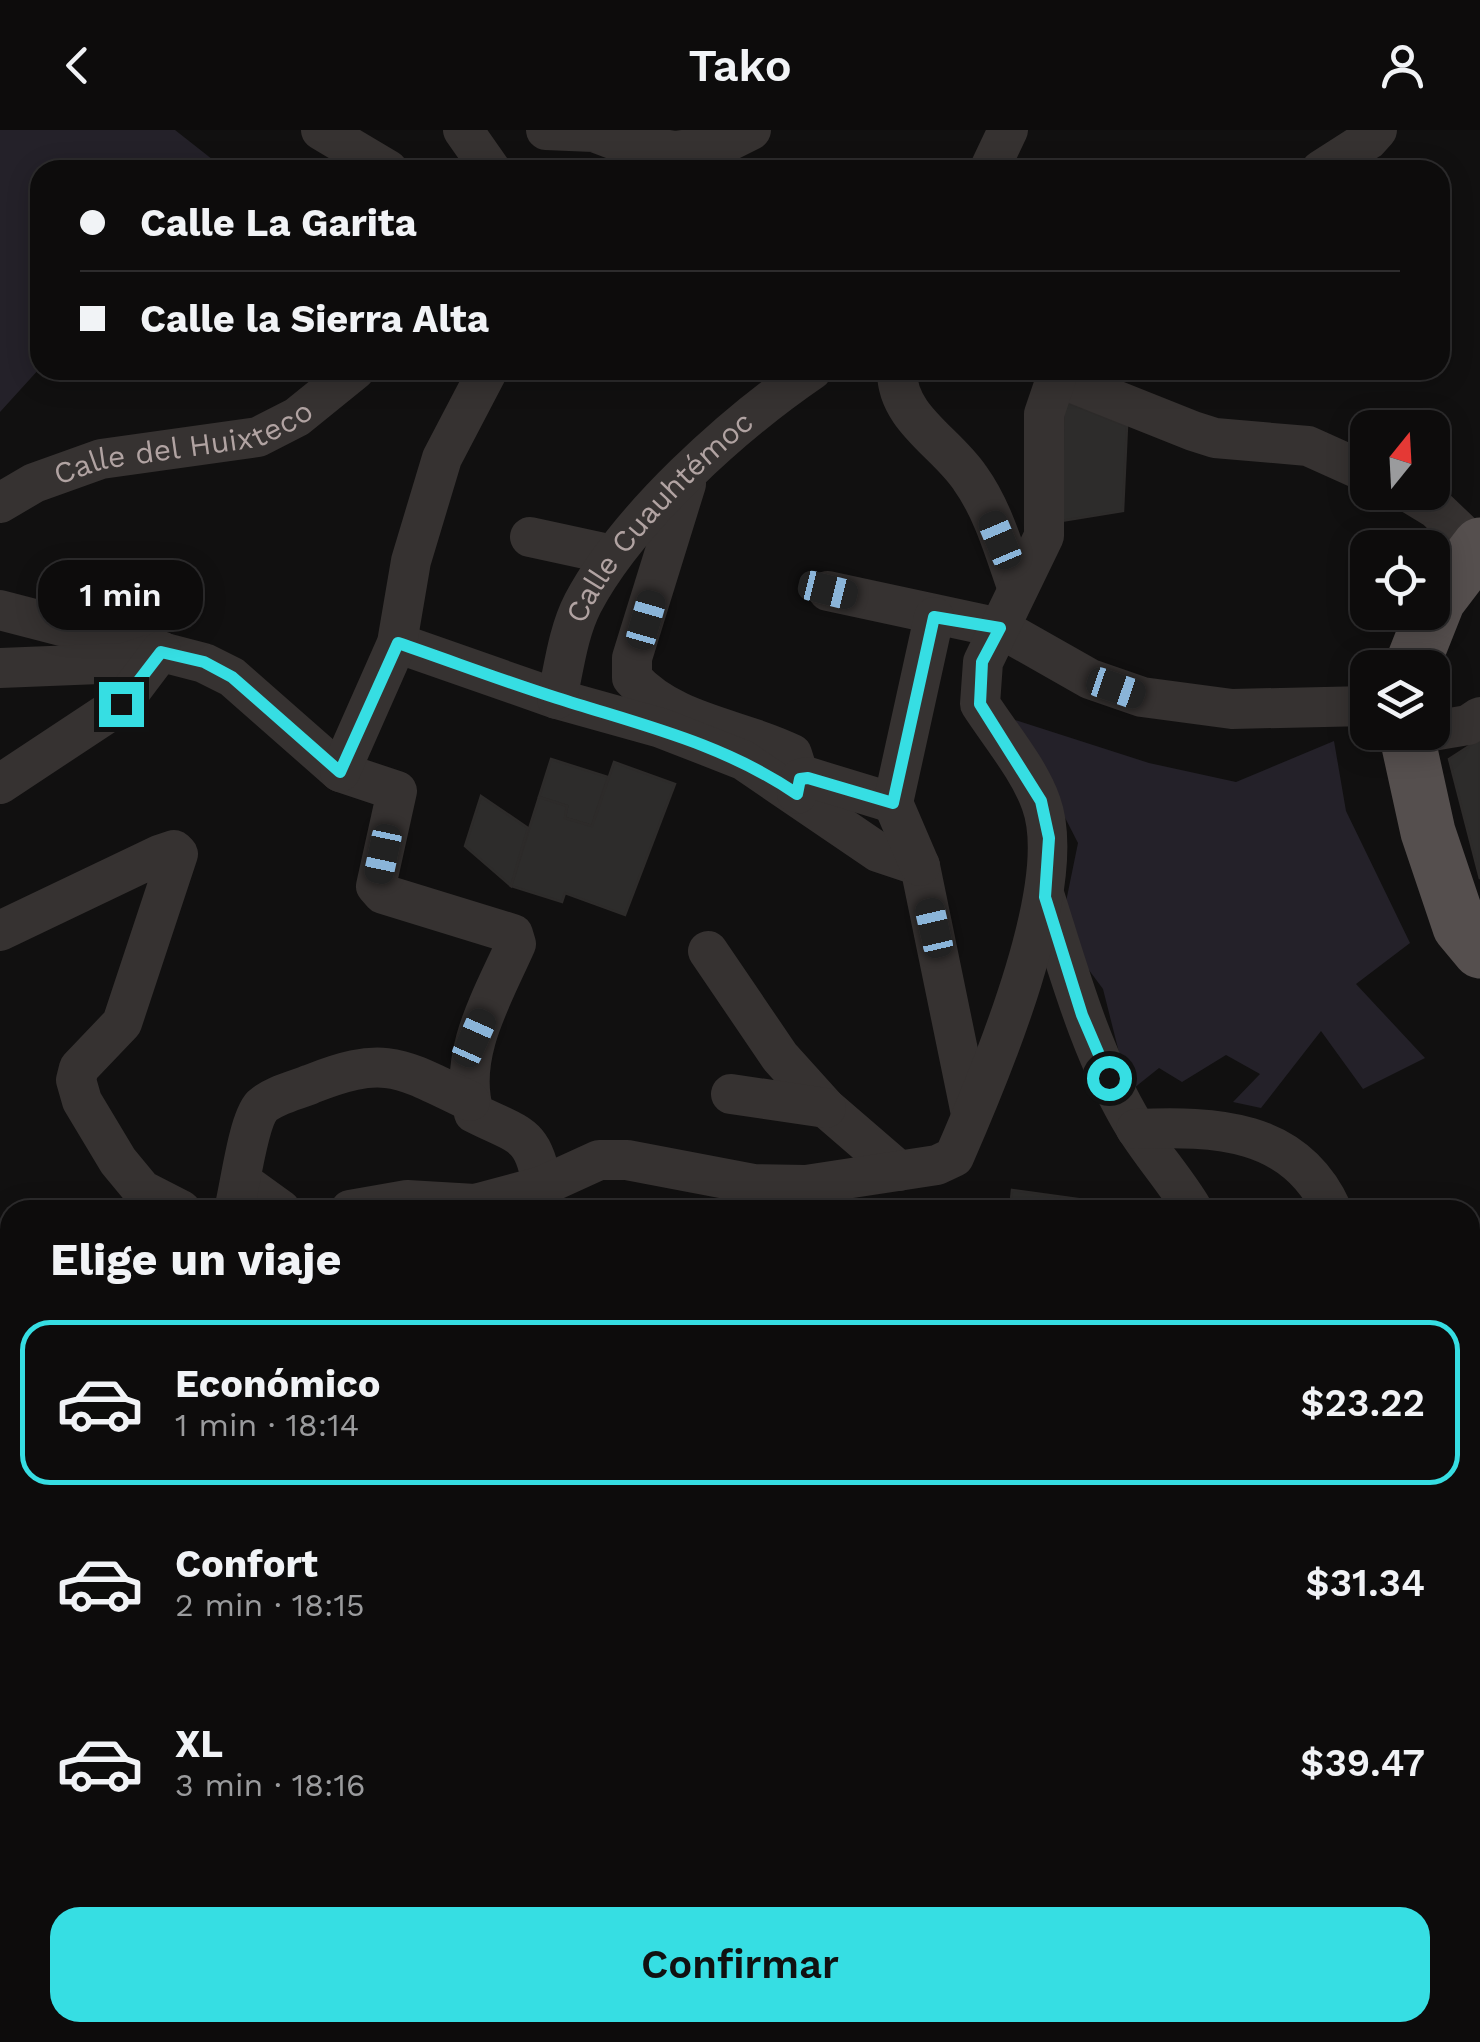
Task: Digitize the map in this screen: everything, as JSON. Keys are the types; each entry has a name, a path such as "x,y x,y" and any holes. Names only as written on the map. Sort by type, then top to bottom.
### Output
{"main road":[{"path":"1418,650 1438,600 1479,548"},
{"path":"1411,750 1428,832 1473,932"}],"street":[{"path":"321,130 371,160"},
{"path":"546,130 594,132 622,143 661,150 736,137"},
{"path":"994,160 1008,130"},
{"path":"1337,160 1368,140 1376,130"},
{"name":"Calle del Huixteco","path":"0,503 34,483 101,459 258,437 297,417 343,380"},
{"path":"340,772 398,643 411,561 442,458 483,380"},
{"name":"Calle Cuauhtémoc","path":"558,698 582,605 613,555 757,408 798,380"},
{"path":"900,380 906,406 970,476 984,501 1017,587"},
{"path":"489,1200 542,1186 600,1160 628,1160 754,1184 806,1184 899,1171 954,1157 972,1117 1045,897 1049,838 1041,801 980,704 982,662 1044,536 1044,414 1054,380"},
{"path":"1073,380 1215,438 1308,446 1350,464"},
{"path":"688,475 632,658 632,678 645,693 695,719 792,754 799,786"},
{"path":"1437,510 1479,548"},
{"path":"530,537 613,555"},
{"path":"828,590 934,617 1000,628 1090,679 1142,697 1350,722"},
{"path":"0,610 204,662 232,677 340,772 397,790 376,886 383,894 513,934 516,944 474,1038 470,1101 474,1113 531,1144 537,1153 542,1186"},
{"path":"934,617 893,803 920,866 972,1117"},
{"path":"398,643 558,698 662,728 743,760 799,786 878,852 920,866"},
{"path":"0,668 124,663 161,652"},
{"path":"0,784 121,704 161,652"},
{"path":"1450,726 1468,725 1480,717"},
{"path":"799,786 818,779 893,803"},
{"path":"0,931 159,854 174,850 178,854 122,1022 79,1068 76,1080 82,1101 118,1161 142,1190 161,1200"},
{"path":"1045,897 1082,1015 1136,1129 1186,1200"},
{"path":"708,951 780,1056 826,1108 899,1171"},
{"path":"238,1196 262,1106 357,1066 409,1072 470,1101"},
{"path":"731,1094 826,1108"},
{"path":"1136,1129 1208,1129 1270,1144 1307,1168 1326,1200"}],"shaded area":[{"path":"0,130 175,130 213,160 30,160 30,379 0,412"},
{"path":"1015,720 1149,763 1236,782 1334,741 1346,811 1410,943 1356,984 1425,1058 1363,1089 1321,1031 1261,1108 1233,1102 1260,1074 1226,1055 1182,1082 1159,1068 1129,1092 1103,989 1060,931 1078,843"}],"building":[{"path":"1064,401 1127,426 1123,511 1061,521"},
{"path":"1480,739 1480,879 1449,759"},
{"path":"551,759 608,777 592,826 565,818 567,806 539,797"},
{"path":"614,762 675,784 625,915 565,893 562,902 511,886 539,797 567,806 565,818 592,826"},
{"path":"481,796 528,828 511,886 465,846"},
{"path":"1012,1190 1085,1200 1011,1200"}],"route":[{"path":"121,704 161,652 204,662 232,677 340,772 398,643 558,698 662,728 743,760 797,794 800,779 808,778 893,803 906,730 934,617 1000,628 982,662 980,704 1041,801 1049,838 1045,897 1082,1015 1109,1078"}]}
